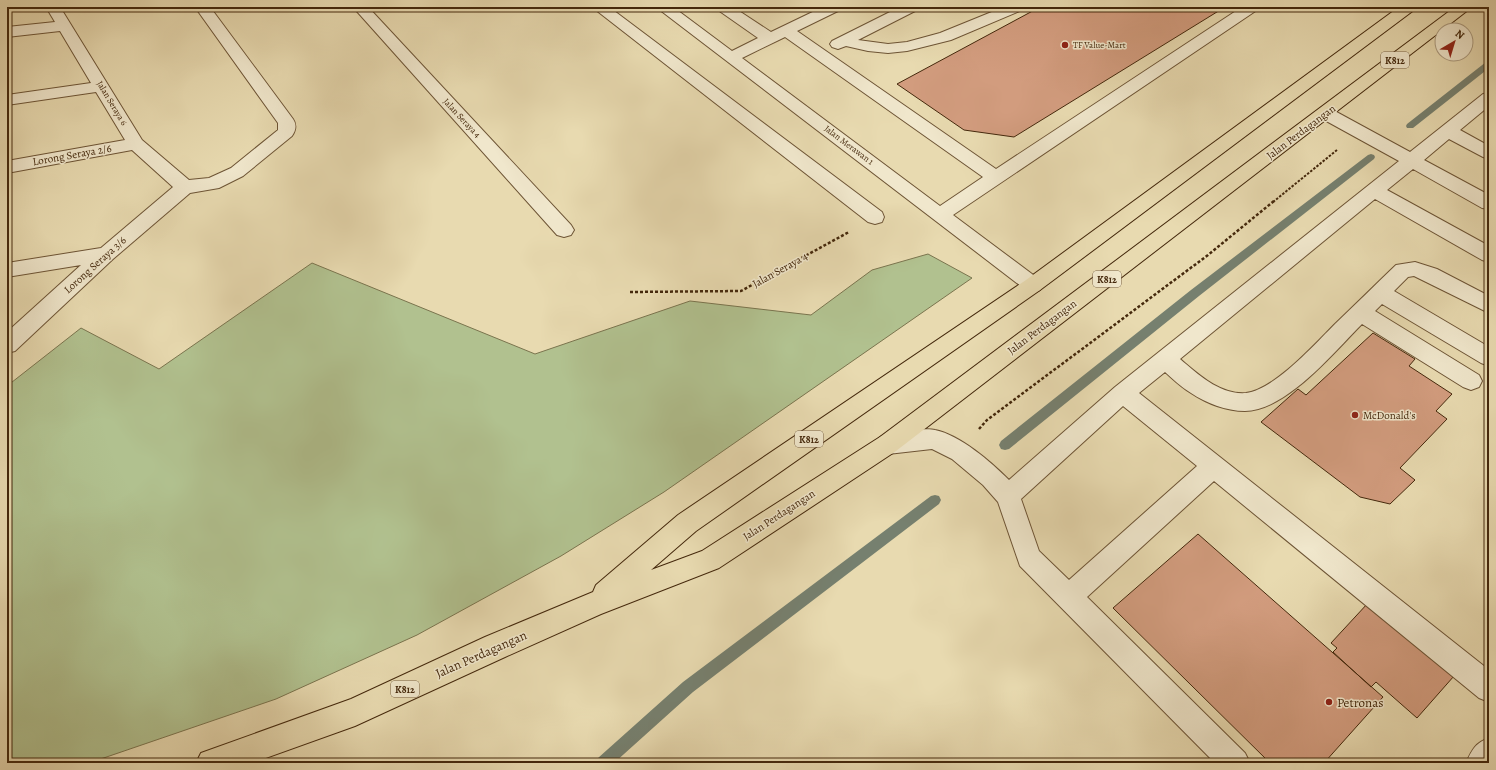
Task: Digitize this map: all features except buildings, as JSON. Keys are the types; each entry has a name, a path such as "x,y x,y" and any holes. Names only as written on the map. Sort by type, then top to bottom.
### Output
{"main road":[{"name":"Jalan Perdagangan","path":"594,604 686,523 1033,285 1409,7"},
{"name":"Jalan Perdagangan","path":"211,763 355,712 494,647 594,604 710,560 888,444 1465,7"}],"street":[{"name":"Jalan Seraya 6","path":"53,7 136,144 185,187"},
{"path":"185,187 213,184 237,172 286,132 287,123 202,7"},
{"name":"Jalan Seraya 4","path":"360,7 564,230"},
{"path":"599,7 875,217"},
{"name":"Jalan Merawan 1","path":"663,7 732,57 1033,285"},
{"path":"723,7 770,39"},
{"path":"732,57 835,7"},
{"path":"819,53 912,7"},
{"path":"844,41 871,48 909,46 933,40 1017,7"},
{"path":"940,214 1252,7"},
{"path":"7,32 64,26"},
{"path":"786,31 996,178"},
{"path":"7,100 101,86"},
{"path":"1000,487 1164,360 1373,190 1406,157 1447,131 1489,98"},
{"path":"1325,113 1489,202"},
{"path":"1447,131 1489,153"},
{"name":"Lorong Seraya 2/6","path":"7,167 136,144"},
{"name":"Lorong Seraya 3/6","path":"7,345 106,254 185,187"},
{"path":"1373,190 1489,255"},
{"path":"7,270 106,254"},
{"path":"1164,360 1197,386 1212,394 1228,400 1246,402 1264,398 1295,377 1403,270 1415,269 1430,274 1452,284 1489,305"},
{"path":"1380,293 1489,357"},
{"path":"1360,312 1471,381"},
{"path":"1123,393 1489,688"},
{"path":"888,444 934,439 960,452 1000,487 1029,558 1235,763"},
{"path":"1068,597 1214,466"},
{"path":"1481,763 1489,752"}],"path":[{"path":"960,452 987,420 1208,255 1359,132"},
{"name":"Jalan Seraya 4","path":"630,292 741,291 875,217"}],"green space":[{"path":"928,254 972,278 664,492 561,556 417,635 276,699 89,763 7,763 7,386 81,328 159,369 312,263 535,354 690,301 811,315 872,270"}],"waterway":[{"path":"1410,126 1489,64"},
{"path":"1005,445 1195,293 1371,157"},
{"path":"603,763 688,687 935,500"}],"place":[{"name":"TF Value-Mart","path":"1065,45"},
{"name":"McDonald's","path":"1355,415"},
{"name":"Petronas","path":"1329,702"}]}
